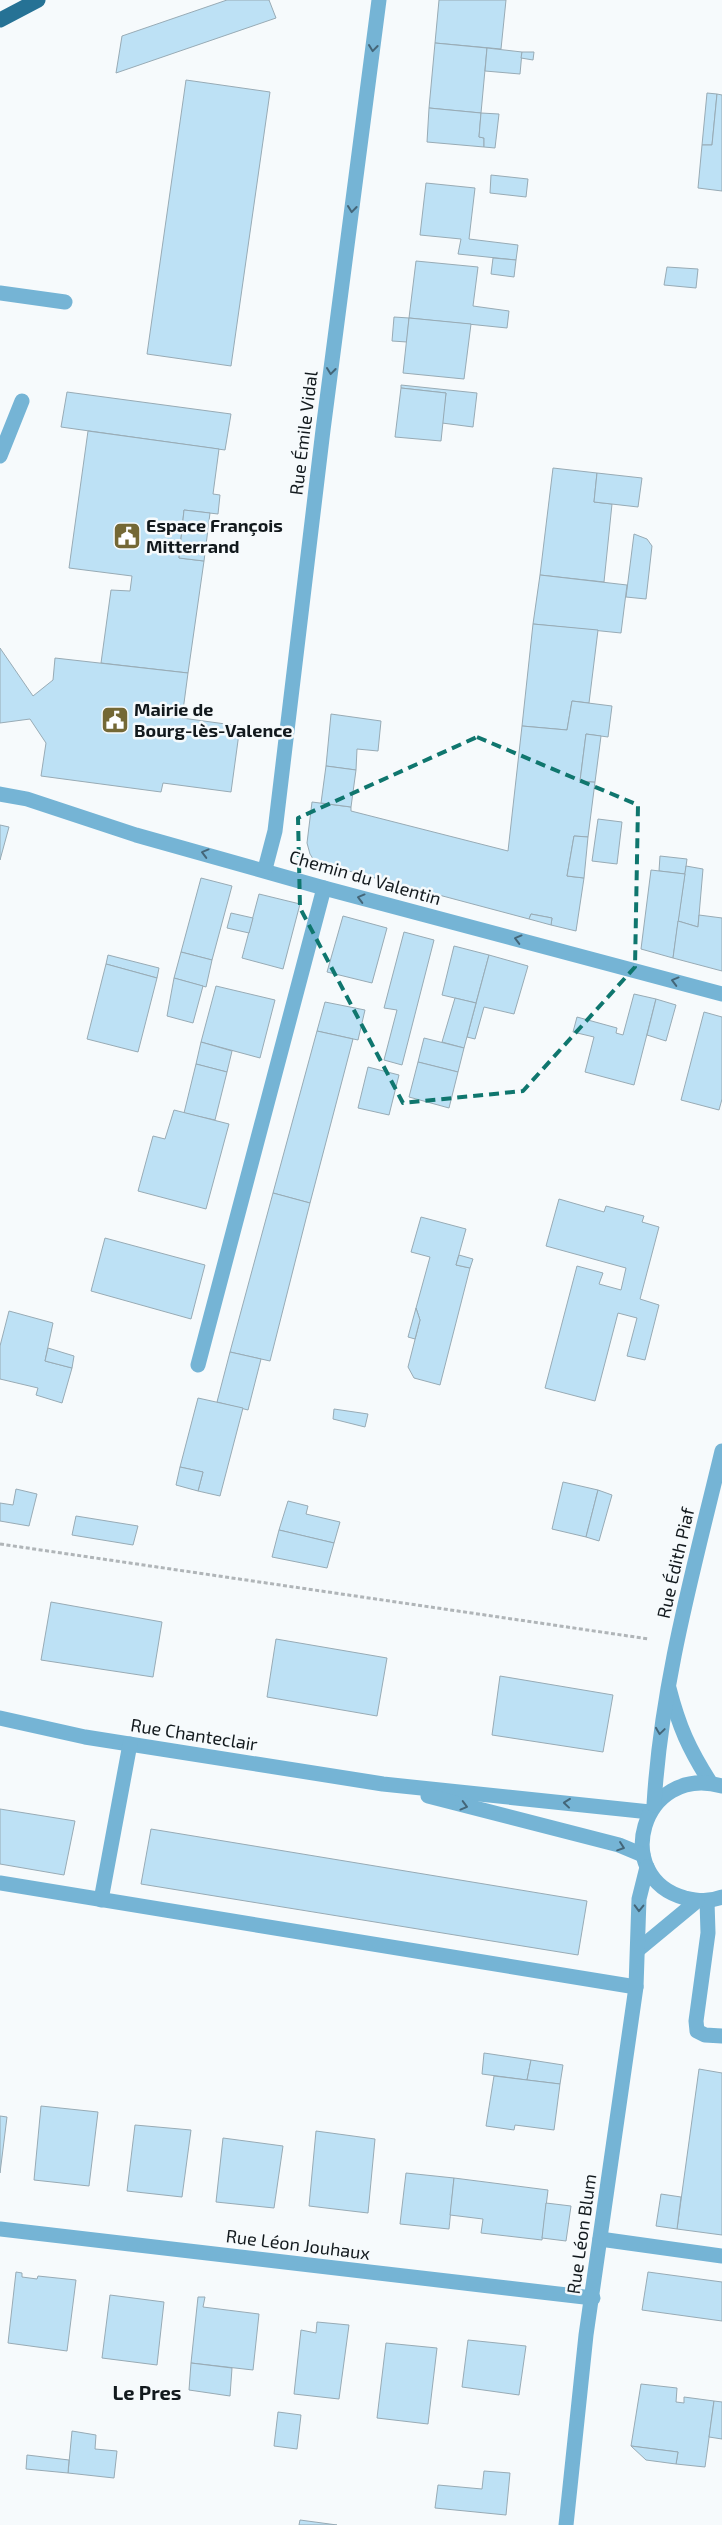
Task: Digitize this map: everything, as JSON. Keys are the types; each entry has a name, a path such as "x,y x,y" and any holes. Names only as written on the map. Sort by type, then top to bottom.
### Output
{"main road":[{"path":"0,20 38,0"}],"street":[{"name":"Rue Émile Vidal","path":"265,869 275,831 323,430 379,0"},
{"path":"0,293 65,302"},
{"path":"0,456 22,401"},
{"name":"Chemin du Valentin","path":"0,794 27,799 136,835 265,869 324,888 722,994"},
{"path":"198,1365 324,888"},
{"name":"Rue Édith Piaf","path":"645,1861 642,1838 652,1808 660,1732 668,1683 722,1451"},
{"name":"Rue Édith Piaf","path":"668,1683 678,1726 693,1756 716,1784"},
{"name":"Rue Chanteclair","path":"0,1718 85,1737 383,1784 652,1808"},
{"path":"101,1900 130,1744"},
{"path":"652,1808 670,1790 689,1782 716,1784"},
{"name":"Rue Chanteclair","path":"383,1784 619,1846 645,1861"},
{"path":"645,1861 659,1884 676,1896 709,1900"},
{"name":"Rue Léon Blum","path":"566,2525 586,2335 593,2298 636,1987 639,1949 639,1900 645,1861"},
{"path":"0,1883 636,1987"},
{"path":"639,1949 709,1900"},
{"path":"709,1900 708,1934 696,2021 697,2031 705,2035 722,2036"},
{"name":"Rue Léon Jouhaux","path":"0,2229 593,2298"},
{"path":"600,2239 722,2256"}],"path":[{"path":"0,1544 677,1643"}],"highlighted area":[{"path":"477,737 638,805 635,967 523,1091 403,1103 300,908 298,818"}],"building":[{"path":"227,0 269,0 276,18 116,73 122,36"},
{"path":"439,0 506,0 501,49 435,43"},
{"path":"435,43 487,48 481,113 429,108"},
{"path":"487,48 522,52 520,74 485,71"},
{"path":"522,52 534,52 533,60 521,58"},
{"path":"186,80 270,92 231,366 147,354"},
{"path":"707,93 717,94 712,145 702,145"},
{"path":"717,94 722,95 722,191 698,188 702,145 712,145"},
{"path":"429,108 481,113 479,137 484,138 484,147 427,142"},
{"path":"481,113 499,114 495,148 484,147 484,138 479,137"},
{"path":"491,175 528,179 526,197 490,193"},
{"path":"426,183 475,188 469,239 518,245 516,260 458,254 461,239 420,235"},
{"path":"493,258 516,260 514,277 491,274"},
{"path":"416,261 478,267 473,306 509,311 507,328 409,318"},
{"path":"667,267 698,269 696,288 664,285"},
{"path":"394,317 409,318 407,342 392,341"},
{"path":"409,318 471,324 464,379 403,373"},
{"path":"401,385 477,393 473,427 442,423 446,393 401,388"},
{"path":"401,388 446,393 441,441 395,437"},
{"path":"67,392 231,414 225,450 61,427"},
{"name":"Espace François Mitterrand","path":"88,431 219,449 213,494 220,495 218,514 184,510 179,558 204,561 188,673 101,663 111,590 130,591 132,576 69,568"},
{"path":"553,468 597,473 594,502 612,504 604,582 540,575"},
{"path":"597,473 642,478 638,507 594,502"},
{"path":"184,510 210,513 204,561 179,558"},
{"path":"634,534 647,539 652,546 646,599 626,597"},
{"path":"540,575 627,585 621,633 533,624"},
{"path":"533,624 598,630 589,703 572,701 567,730 522,726"},
{"name":"Mairie de Bourg-lès-Valence","path":"0,648 33,696 53,680 55,658 188,673 182,718 240,726 231,792 163,783 161,792 41,776 46,743 30,719 0,723"},
{"path":"572,701 612,706 608,737 586,734 580,781 595,782 588,837 574,836 567,876 584,878 576,931 551,925 552,918 531,914 529,919 315,862 310,854 307,843 312,802 351,807 351,811 508,851 522,726 567,730"},
{"path":"331,714 381,721 378,751 357,749 356,770 326,766"},
{"path":"586,734 601,736 595,782 580,781"},
{"path":"326,766 356,770 351,807 321,803"},
{"path":"598,819 622,822 617,864 592,861"},
{"path":"0,825 9,827 0,860"},
{"path":"574,836 588,837 584,878 567,876"},
{"path":"660,856 687,859 685,874 659,871"},
{"path":"686,866 703,869 698,927 678,921"},
{"path":"651,870 685,874 673,958 641,949"},
{"path":"201,878 232,886 212,960 181,952"},
{"path":"259,894 300,904 283,969 242,958"},
{"path":"231,913 253,918 249,933 227,928"},
{"path":"531,914 552,918 551,925 529,919"},
{"path":"699,915 722,918 722,971 673,958 678,921 698,927"},
{"path":"343,916 387,928 372,983 327,972"},
{"path":"404,932 434,940 402,1065 384,1060 397,1010 384,1008"},
{"path":"454,946 489,955 476,1003 442,995"},
{"path":"181,952 212,960 206,987 174,978"},
{"path":"108,955 159,968 157,978 106,964"},
{"path":"489,955 528,966 514,1014 484,1007 475,1039 467,1037"},
{"path":"106,964 157,978 138,1052 87,1039"},
{"path":"174,978 203,986 193,1023 167,1016"},
{"path":"216,986 275,1000 260,1058 201,1042"},
{"path":"634,994 656,999 634,1085 585,1072 594,1037 573,1032 577,1017 617,1028 616,1033 623,1035"},
{"path":"455,998 476,1003 464,1048 442,1042"},
{"path":"656,999 676,1005 666,1041 647,1035"},
{"path":"325,1002 365,1010 358,1040 317,1031"},
{"path":"704,1012 722,1017 722,1099 719,1110 681,1100"},
{"path":"317,1031 353,1039 310,1203 273,1193"},
{"path":"424,1038 464,1048 458,1072 418,1062"},
{"path":"201,1042 232,1051 227,1072 196,1064"},
{"path":"418,1062 458,1072 449,1108 409,1097"},
{"path":"196,1064 227,1072 215,1120 184,1113"},
{"path":"368,1067 399,1075 389,1115 358,1108"},
{"path":"174,1110 229,1124 206,1209 138,1191 153,1136 165,1139"},
{"path":"273,1193 310,1203 270,1361 230,1352"},
{"path":"559,1199 604,1212 606,1206 644,1216 642,1222 659,1227 640,1299 659,1305 645,1360 627,1356 637,1318 618,1313 595,1401 545,1388 577,1266 603,1273 599,1284 621,1290 626,1268 546,1246"},
{"path":"421,1217 466,1229 456,1265 470,1268 440,1385 414,1378 408,1367 420,1320 416,1308 430,1257 411,1252"},
{"path":"105,1238 205,1265 191,1319 91,1291"},
{"path":"459,1255 473,1259 470,1268 456,1265"},
{"path":"416,1308 420,1320 415,1339 408,1337"},
{"path":"9,1311 53,1323 45,1361 72,1368 62,1403 36,1395 38,1388 0,1379 0,1346"},
{"path":"48,1348 74,1356 72,1368 45,1361"},
{"path":"230,1352 261,1359 248,1410 217,1402"},
{"path":"198,1398 243,1408 220,1496 198,1491 203,1472 180,1467"},
{"path":"334,1409 368,1414 365,1427 333,1419"},
{"path":"180,1467 203,1472 198,1491 176,1485"},
{"path":"563,1482 598,1490 586,1537 552,1529"},
{"path":"16,1489 37,1494 29,1526 0,1521 0,1503 13,1505"},
{"path":"598,1490 612,1495 599,1541 586,1537"},
{"path":"288,1501 308,1506 306,1514 340,1522 334,1543 279,1530"},
{"path":"76,1516 138,1526 133,1545 72,1535"},
{"path":"279,1530 334,1543 327,1568 272,1557"},
{"path":"51,1602 162,1622 153,1677 41,1660"},
{"path":"276,1639 387,1658 377,1716 267,1697"},
{"path":"500,1676 613,1695 603,1752 492,1735"},
{"path":"0,1809 75,1821 64,1875 0,1864"},
{"path":"151,1829 587,1901 578,1955 141,1884"},
{"path":"484,2053 531,2060 527,2080 482,2074"},
{"path":"531,2060 563,2065 560,2084 527,2080"},
{"path":"699,2069 722,2073 722,2235 677,2229"},
{"path":"494,2076 560,2084 554,2130 515,2125 514,2130 486,2126"},
{"path":"41,2106 98,2112 89,2186 34,2180"},
{"path":"0,2116 7,2117 0,2173"},
{"path":"135,2125 191,2130 182,2197 127,2191"},
{"path":"316,2131 375,2139 368,2213 309,2206"},
{"path":"223,2138 283,2146 274,2208 216,2202"},
{"path":"406,2173 454,2178 449,2229 400,2224"},
{"path":"454,2178 548,2190 542,2240 481,2233 483,2219 450,2215"},
{"path":"661,2194 681,2197 677,2229 656,2226"},
{"path":"546,2203 571,2206 566,2241 542,2238"},
{"path":"16,2272 22,2273 22,2277 37,2279 38,2276 76,2280 67,2351 8,2343"},
{"path":"648,2272 722,2282 722,2321 642,2310"},
{"path":"110,2295 164,2302 157,2365 102,2358"},
{"path":"198,2297 205,2297 203,2307 259,2314 253,2370 191,2363"},
{"path":"317,2322 349,2325 339,2399 294,2394 301,2330 316,2333"},
{"path":"468,2340 526,2346 519,2395 462,2387"},
{"path":"386,2343 437,2348 428,2424 377,2418"},
{"path":"191,2363 232,2368 230,2396 189,2390"},
{"path":"641,2384 677,2388 676,2402 684,2403 684,2397 714,2401 705,2467 676,2464 678,2452 631,2446"},
{"path":"714,2401 722,2402 722,2439 709,2437"},
{"path":"278,2412 301,2415 297,2449 274,2446"},
{"path":"72,2431 96,2435 95,2449 117,2451 114,2478 68,2473"},
{"path":"631,2446 678,2452 676,2464 646,2460"},
{"path":"27,2455 69,2460 68,2473 26,2469"},
{"path":"484,2471 510,2473 506,2515 435,2508 438,2485 482,2489"},
{"path":"300,2520 337,2525 299,2525"}],"place":[{"name":"Espace François Mitterrand","path":"127,536"},
{"name":"Mairie de Bourg-lès-Valence","path":"115,720"}],"district":[{"name":"Le Pres","path":"147,2393"}]}
